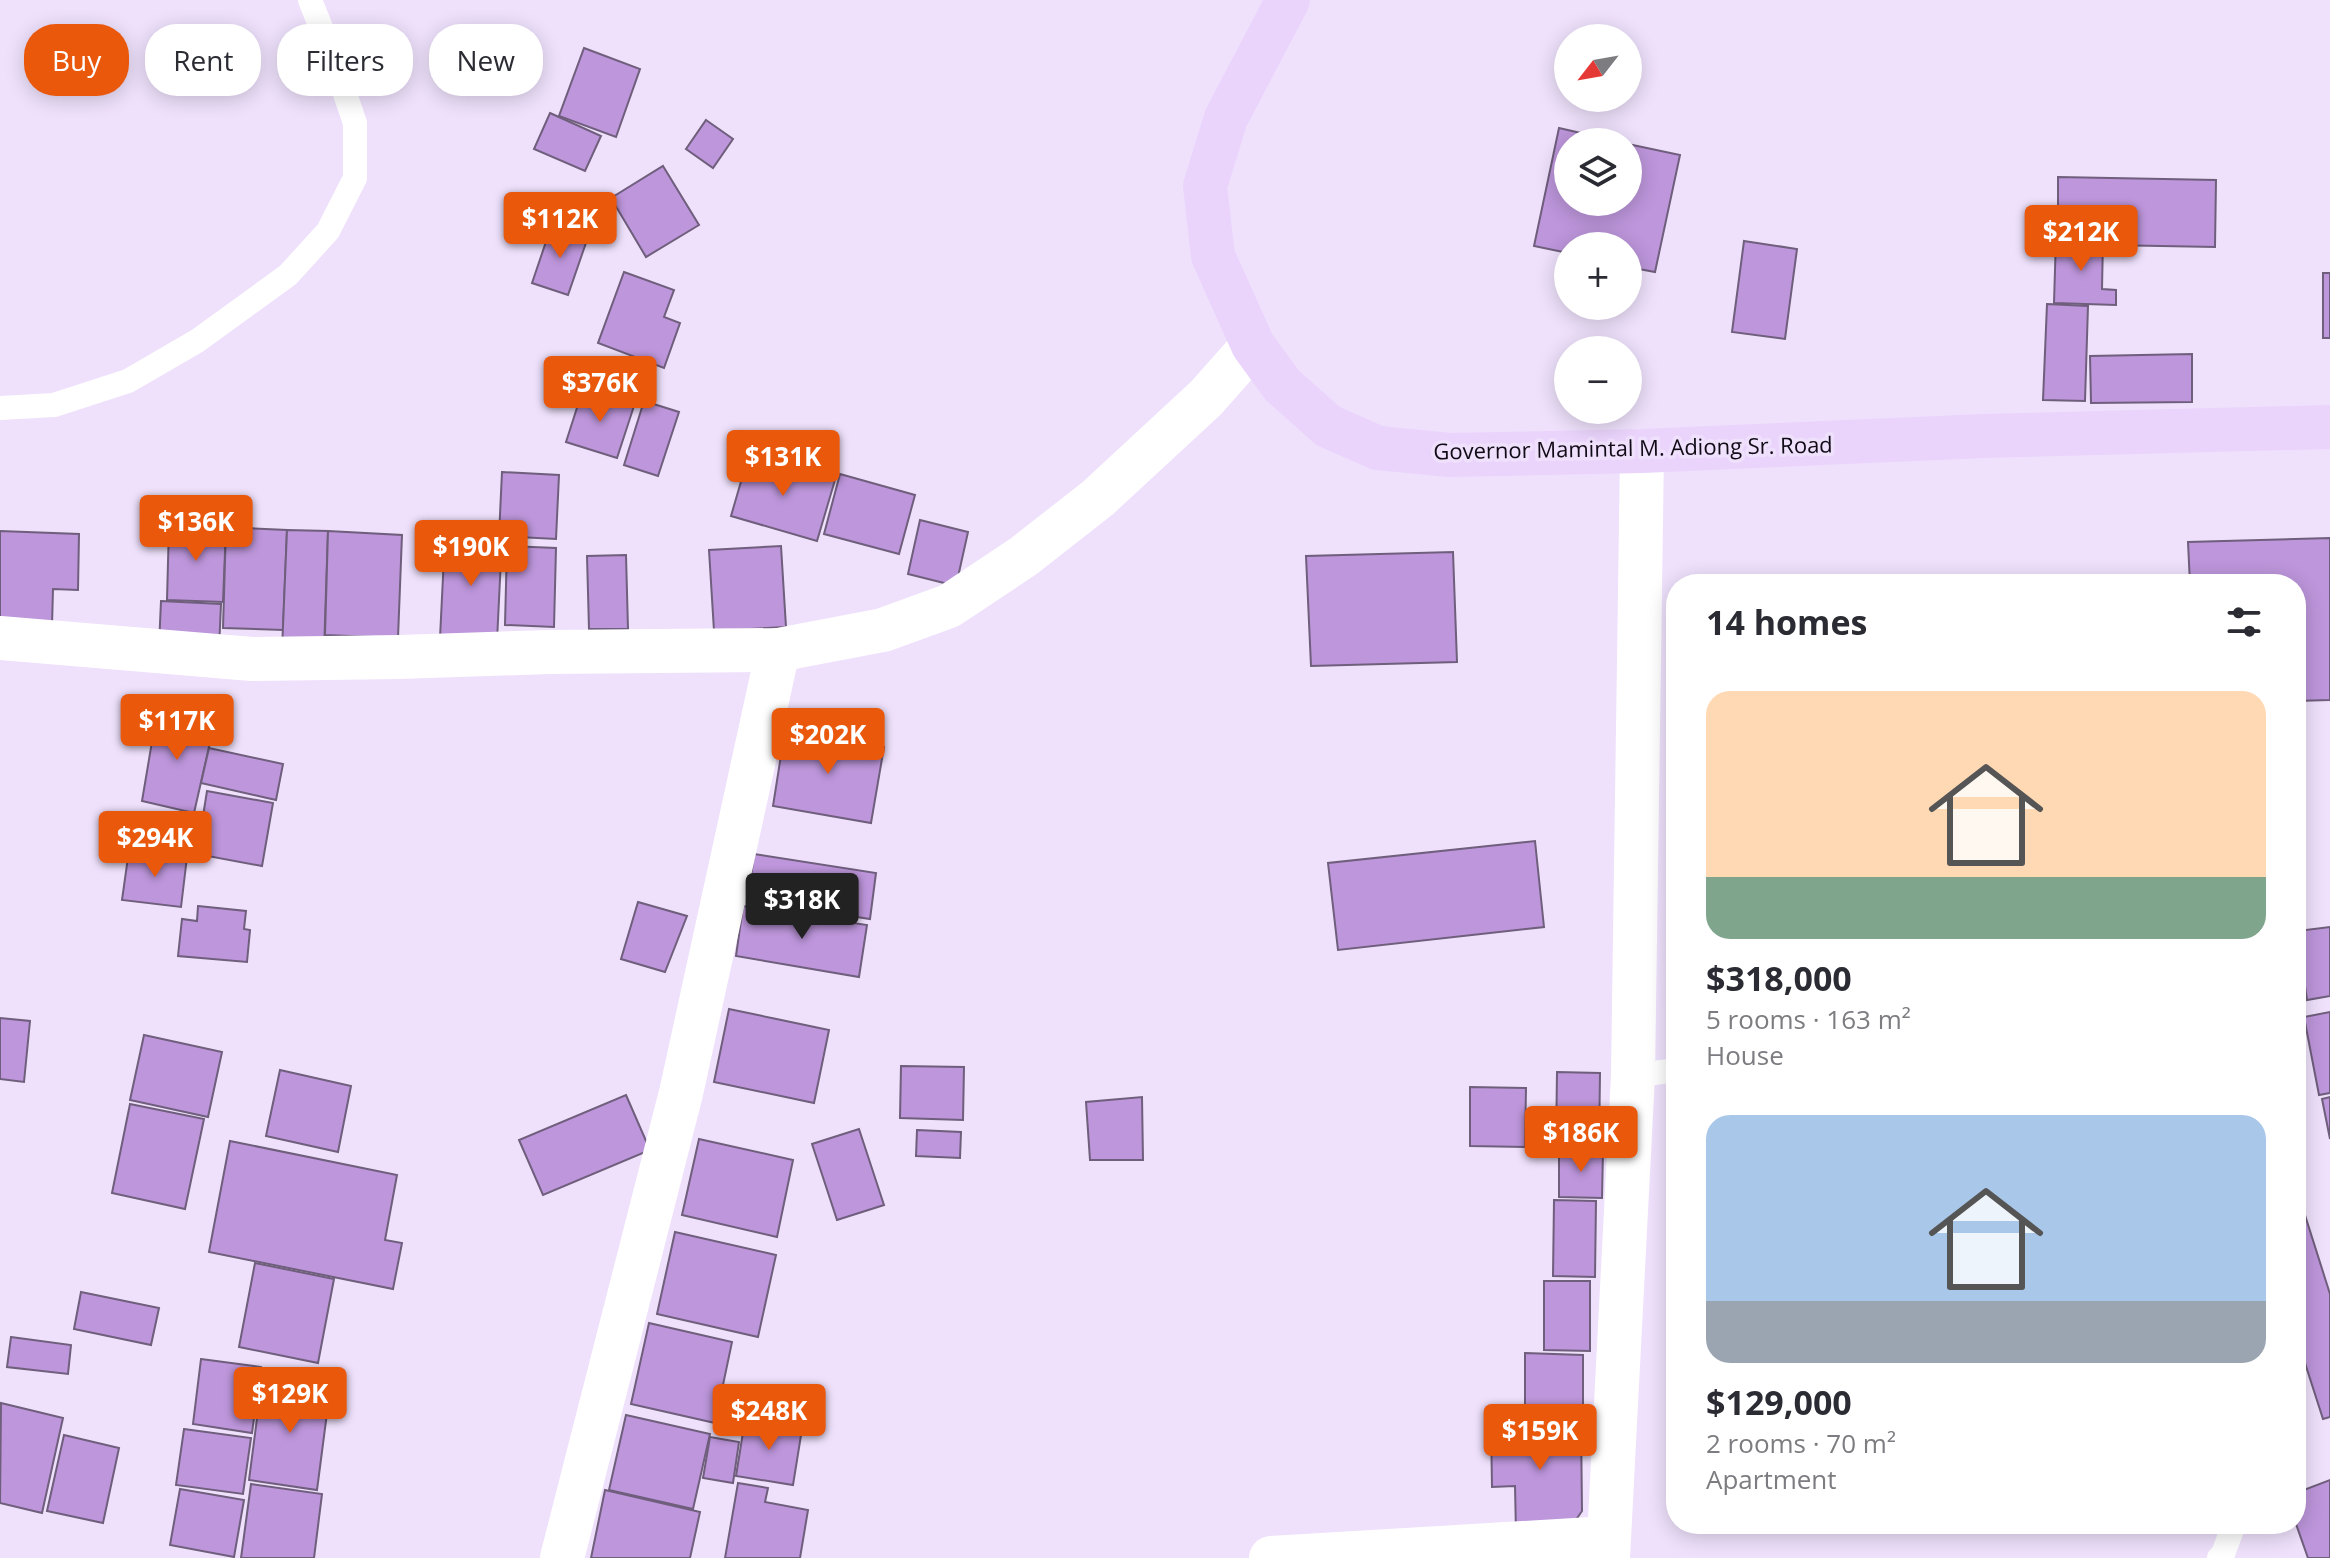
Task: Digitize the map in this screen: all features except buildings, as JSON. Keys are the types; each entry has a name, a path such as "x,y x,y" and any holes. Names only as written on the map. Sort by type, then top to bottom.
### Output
{"main road":[{"name":"Governor Mamintal M. Adiong Sr. Road","path":"1288,0 1226,118 1205,186 1213,256 1253,345 1282,385 1328,426 1378,448 1450,455 1642,451 1983,436 2330,427"}],"street":[{"path":"0,638 252,659 778,650 883,630 949,606 1024,556 1098,498 1206,398 1253,345"},
{"path":"1271,1558 1608,1548 1633,1076 1642,451"},
{"path":"562,1558 681,1093 778,650"}],"lane":[{"path":"0,408 54,405 128,381 197,341 288,275 328,231 355,178 355,123 310,0"},
{"path":"1633,1076 1666,1071"},
{"path":"2219,1558 2230,1534"}]}
